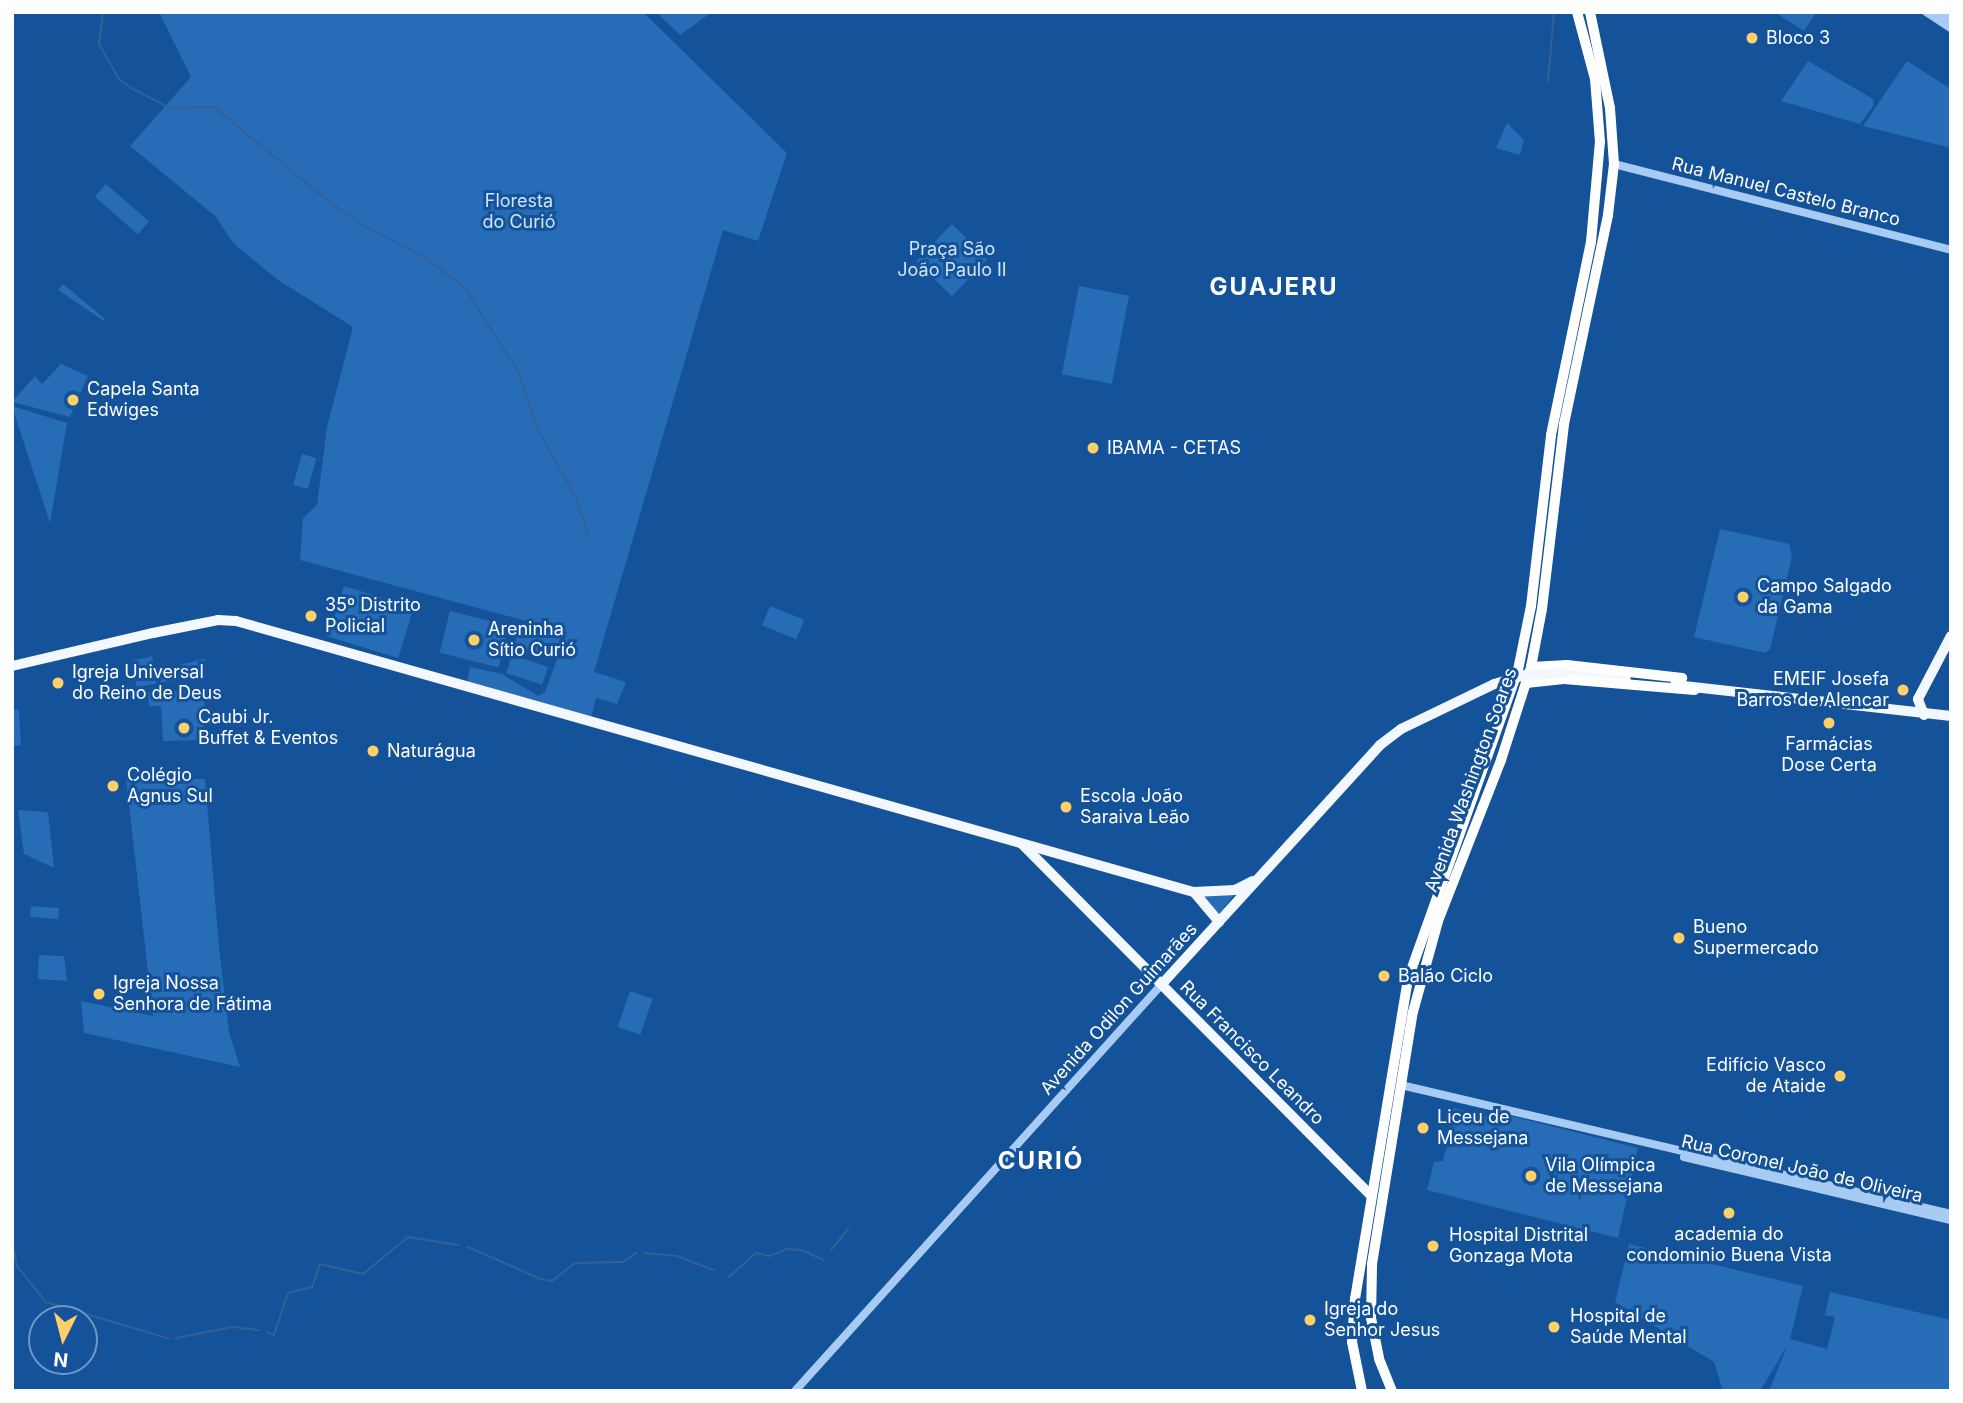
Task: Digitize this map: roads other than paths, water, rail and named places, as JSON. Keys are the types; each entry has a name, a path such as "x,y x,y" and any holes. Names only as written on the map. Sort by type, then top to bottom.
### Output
{"highway":[{"name":"Avenida Washington Soares","path":"1362,1391 1352,1335 1371,1196 1408,979 1508,705 1531,606 1551,435 1591,242 1601,161 1595,79 1577,12"},
{"name":"Avenida Washington Soares","path":"1392,1391 1378,1358 1370,1296 1401,1085 1431,943 1531,667 1545,587 1564,424 1606,226 1614,164 1604,66 1590,12"},
{"path":"1531,667 1567,665 1678,682"},
{"path":"1526,683 1564,679 1695,690"}],"main road":[{"path":"12,666 153,633 218,620 236,621 1194,892 1235,890 1253,881"},
{"path":"1886,710 1918,699 1951,636"},
{"name":"Avenida Odilon Guimarães","path":"1162,984 1253,881 1390,737 1494,684 1534,674 1564,673 1678,682"},
{"path":"1678,682 1695,690 1758,694"},
{"path":"1678,682 1924,715 1951,716"},
{"path":"1918,699 1924,715"},
{"name":"Rua Francisco Leandro","path":"1022,844 1371,1196"},
{"path":"1040,862 1038,851 1049,852"},
{"path":"1194,892 1219,922"}],"street":[{"path":"1926,12 1951,28"},
{"path":"1938,12 1951,20"},
{"name":"Rua Manuel Castelo Branco","path":"1614,164 1951,250"},
{"name":"Avenida Odilon Guimarães","path":"795,1391 1162,984"},
{"name":"Rua Coronel João de Oliveira","path":"1401,1085 1951,1220"},
{"name":"Rua Coronel João de Oliveira","path":"1648,1145 1951,1214"}],"waterway":[{"path":"103,12 99,44 119,79 170,108 214,107 322,196 361,224 427,259 464,287 518,371 537,428 576,498 588,534"},
{"path":"1548,81 1554,12"},
{"path":"831,1250 848,1229"},
{"path":"267,1332 274,1335 288,1293 312,1287 320,1264 363,1274 408,1237 458,1245"},
{"path":"12,1239 17,1266 46,1302 170,1339"},
{"path":"468,1247 543,1280"},
{"path":"729,1277 756,1253 769,1256 787,1249 802,1250 823,1260"},
{"path":"546,1280 552,1281 575,1263 623,1262 636,1253"},
{"path":"644,1253 677,1256 714,1270"},
{"path":"176,1338 233,1327 259,1330"}],"place":[{"name":"Bloco 3","path":"1752,38"},
{"name":"Capela Santa Edwiges","path":"73,400"},
{"name":"IBAMA - CETAS","path":"1093,448"},
{"name":"Campo Salgado da Gama","path":"1743,597"},
{"name":"35º Distrito Policial","path":"311,616"},
{"name":"Areninha Sítio Curió","path":"474,640"},
{"name":"Igreja Universal do Reino de Deus","path":"58,683"},
{"name":"EMEIF Josefa Barros de Alencar","path":"1903,690"},
{"name":"Farmácias Dose Certa","path":"1829,723"},
{"name":"Caubi Jr. Buffet & Eventos","path":"184,728"},
{"name":"Naturágua","path":"373,751"},
{"name":"Colégio Agnus Sul","path":"113,786"},
{"name":"Escola João Saraiva Leão","path":"1066,807"},
{"name":"Bueno Supermercado","path":"1679,938"},
{"name":"Balão Ciclo","path":"1384,976"},
{"name":"Igreja Nossa Senhora de Fátima","path":"99,994"},
{"name":"Edifício Vasco de Ataide","path":"1840,1076"},
{"name":"Liceu de Messejana","path":"1423,1128"},
{"name":"Vila Olímpica de Messejana","path":"1531,1176"},
{"name":"academia do condominio Buena Vista","path":"1729,1213"},
{"name":"Hospital Distrital Gonzaga Mota","path":"1433,1246"},
{"name":"Igreja do Senhor Jesus","path":"1310,1320"},
{"name":"Hospital de Saúde Mental","path":"1554,1327"}],"district":[{"name":"GUAJERU","path":"1274,287"},
{"name":"CURIÓ","path":"1041,1161"}],"park label":[{"name":"Floresta do Curió","path":"519,212"},
{"name":"Praça São João Paulo II","path":"952,260"}]}
